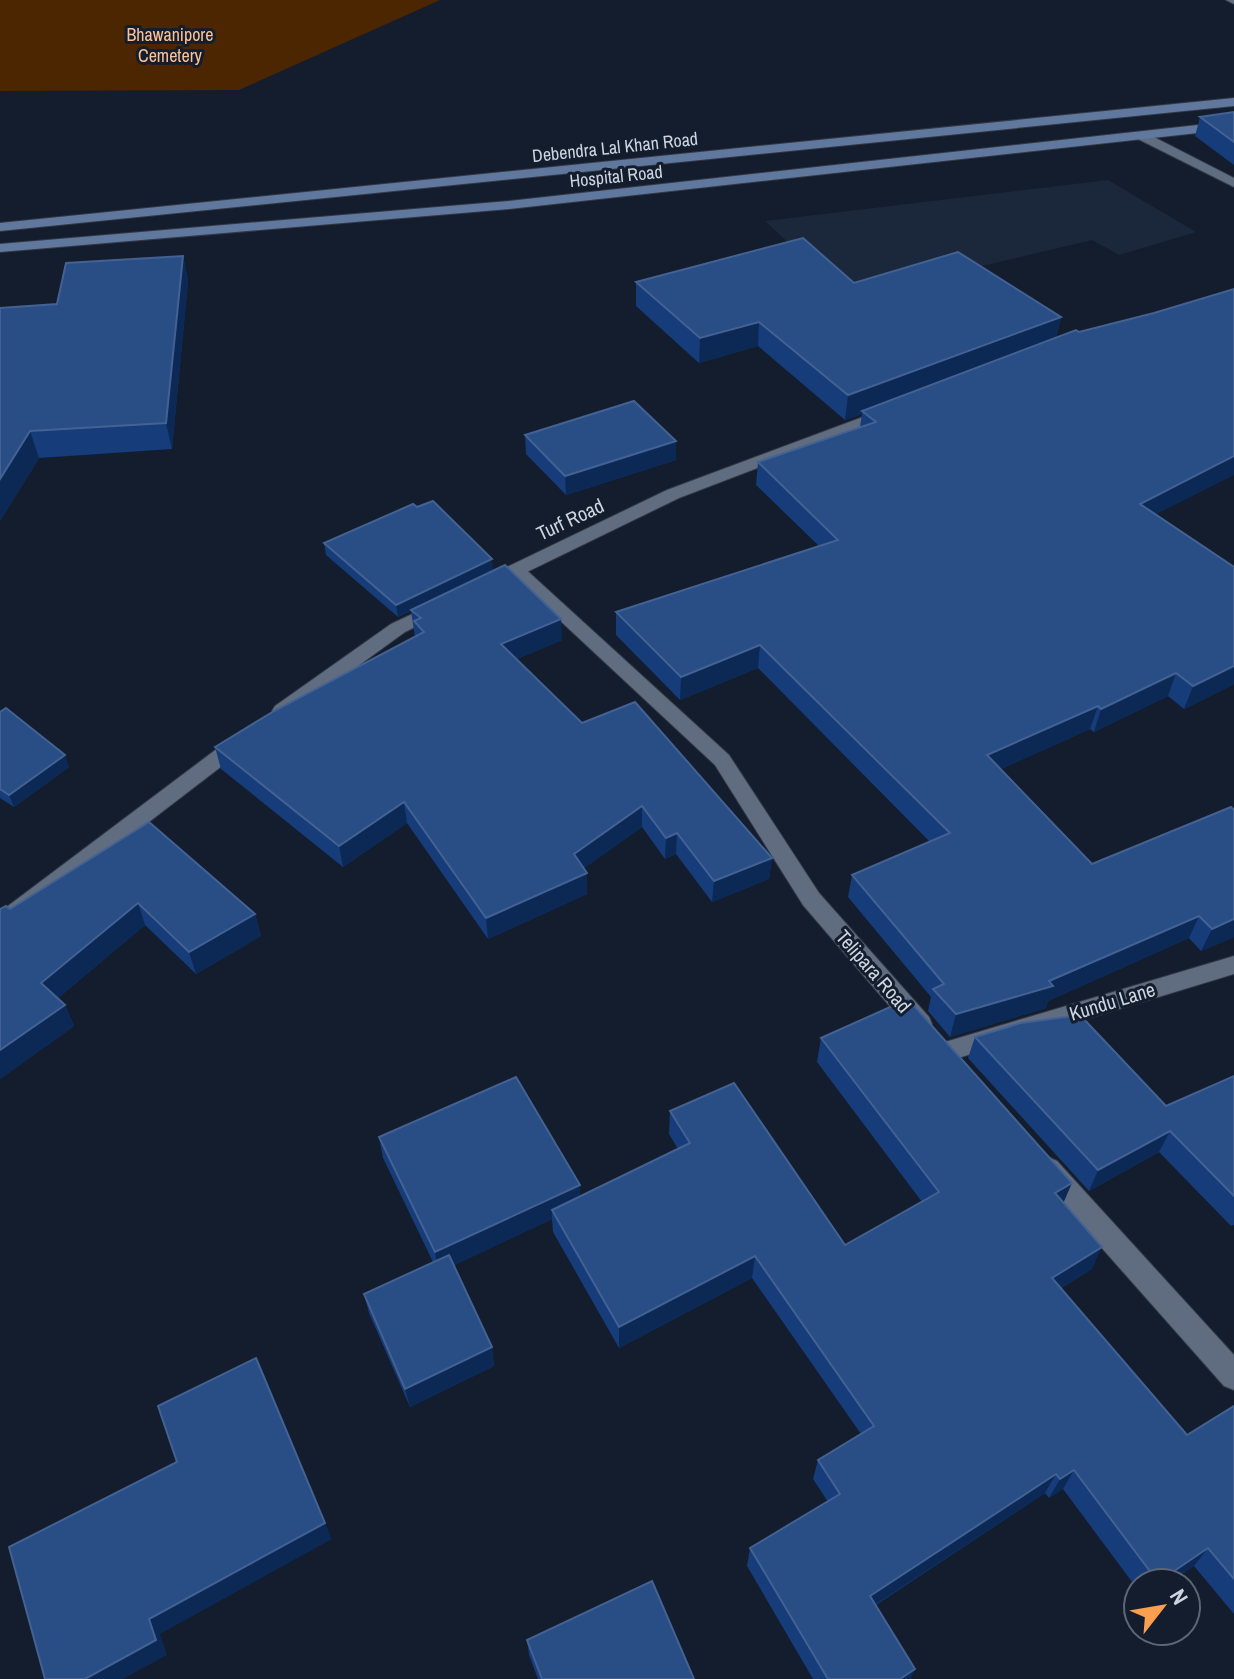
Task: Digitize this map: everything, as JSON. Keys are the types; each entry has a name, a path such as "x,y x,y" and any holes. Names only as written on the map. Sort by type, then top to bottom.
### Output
{"main road":[{"name":"Debendra Lal Khan Road","path":"0,227 76,222 1234,102"},
{"name":"Hospital Road","path":"0,248 509,205 1234,125"}],"street":[{"path":"1140,135 1234,183"},
{"name":"Turf Road","path":"0,924 265,723 398,628 673,494 900,409"},
{"name":"Telipara Road","path":"516,570 722,760 811,899 962,1073"},
{"name":"Kundu Lane","path":"945,1052 1234,965"},
{"path":"1034,1154 1234,1376"}],"shaded area":[{"path":"1108,180 1196,232 1119,255 1092,240 848,298 765,221"}],"green space":[{"name":"Bhawanipore Cemetery","path":"0,0 440,0 239,90 0,91"}],"building":[{"path":"1234,112 1234,142 1200,117"},
{"path":"803,238 854,283 958,252 1061,317 848,395 759,322 700,338 636,282"},
{"path":"183,256 166,423 30,431 0,479 0,308 57,304 66,263"},
{"path":"1234,289 1234,456 1140,504 1234,567 1234,666 1193,686 1176,673 1101,709 1098,706 987,755 1092,864 1231,807 1234,810 1234,919 1212,929 1199,916 1049,981 1053,986 956,1014 933,989 944,984 852,875 950,833 760,645 681,677 616,612 838,540 758,462 876,422 862,411 1076,330 1079,332 1154,313"},
{"path":"634,401 676,441 565,476 525,435"},
{"path":"433,501 492,559 396,605 324,543 413,504 417,507"},
{"path":"505,565 561,619 501,644 582,723 635,702 772,858 714,881 677,833 666,838 642,806 574,854 587,873 486,918 404,802 339,846 215,747 274,711 424,632 414,621 421,618 411,610"},
{"path":"6,708 65,755 9,795 0,789 0,712"},
{"path":"149,822 255,914 189,952 138,903 41,983 65,1005 0,1050 0,909 6,906 10,909"},
{"path":"908,999 1072,1183 1055,1193 1102,1247 1052,1278 1187,1435 1234,1406 1234,1579 1208,1548 1180,1567 1147,1567 1074,1470 1060,1479 1056,1474 870,1596 915,1669 900,1679 828,1679 750,1548 840,1494 818,1460 874,1426 755,1256 619,1327 552,1210 690,1143 670,1111 734,1083 845,1245 939,1192 821,1038"},
{"path":"1080,1015 1166,1106 1234,1076 1234,1196 1170,1131 1098,1170 975,1037 1021,1023"},
{"path":"516,1077 580,1185 435,1252 379,1137"},
{"path":"449,1255 492,1347 405,1389 364,1294"},
{"path":"256,1358 325,1523 149,1619 156,1640 85,1679 45,1679 9,1547 177,1462 158,1406"},
{"path":"652,1581 694,1679 542,1679 527,1640"}]}
